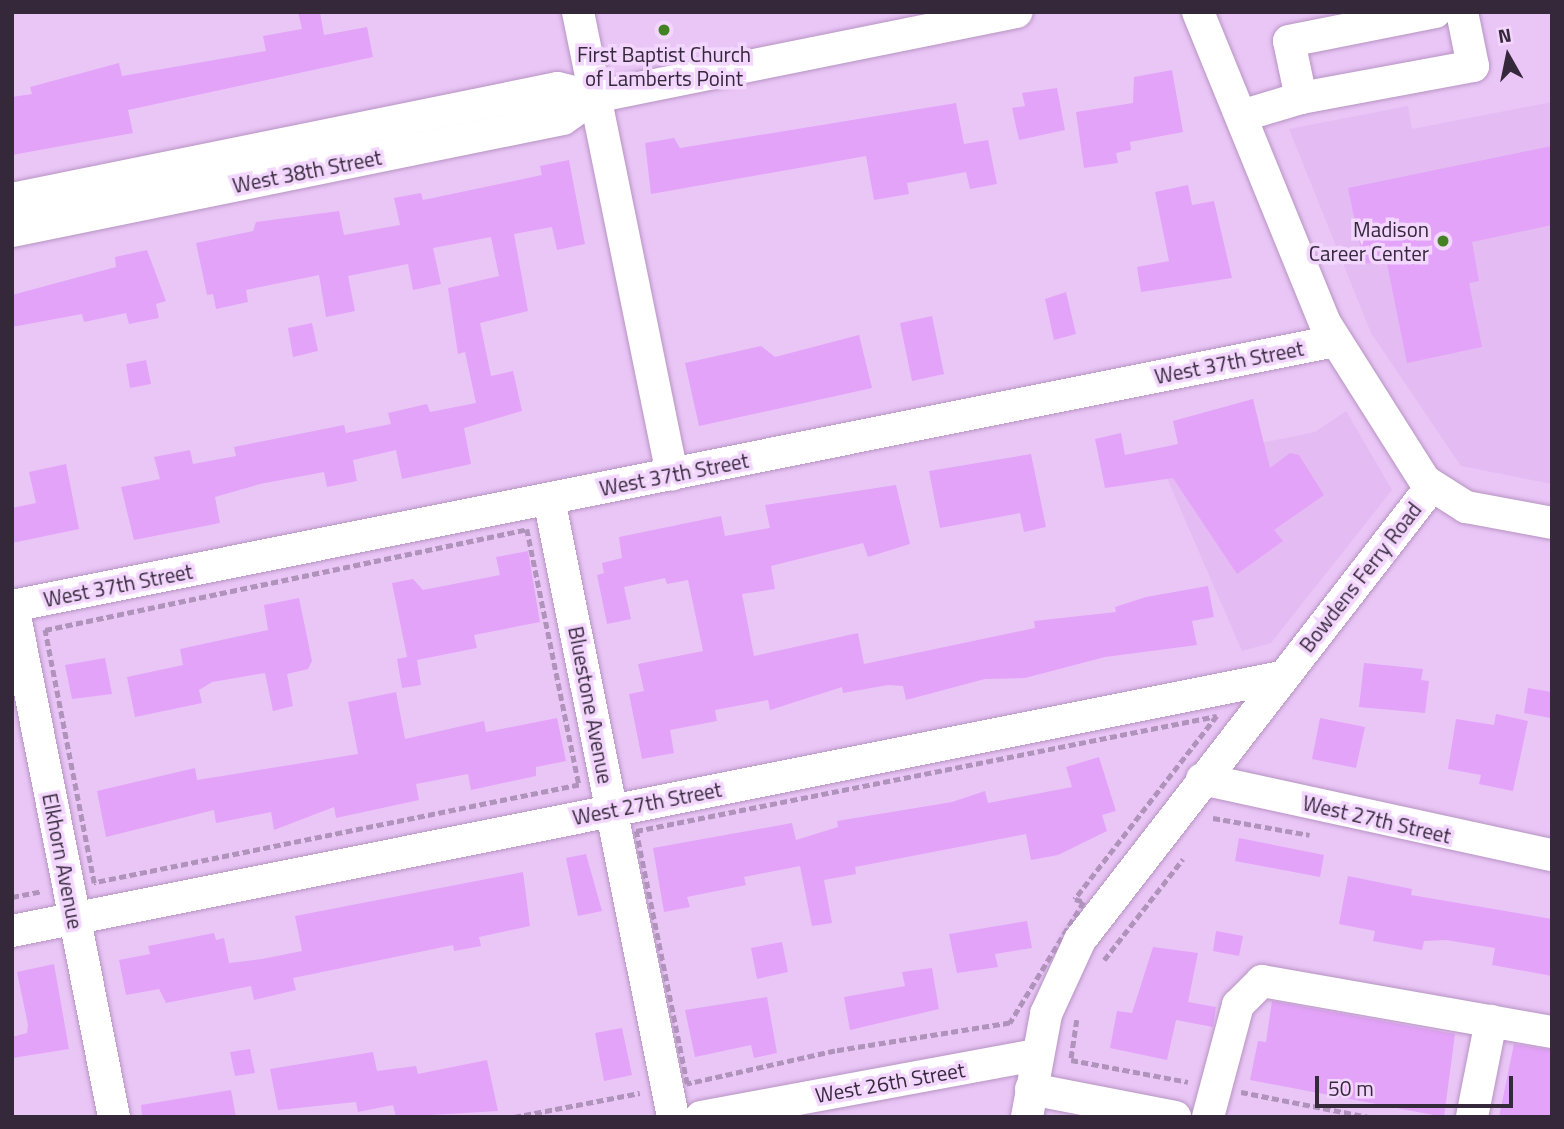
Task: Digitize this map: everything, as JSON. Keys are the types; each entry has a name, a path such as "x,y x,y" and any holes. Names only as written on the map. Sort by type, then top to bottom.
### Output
{"street":[{"path":"578,12 672,475"},
{"name":"West 38th Street","path":"12,231 563,119 595,97 1017,12"},
{"name":"Bowdens Ferry Road","path":"1029,1103 1046,1014 1080,940 1281,677 1431,487 1335,341 1198,12"},
{"path":"1301,98 1289,41 1435,12"},
{"path":"1241,116 1301,98 1473,66 1462,12"},
{"name":"West 38th Street","path":"12,199 558,88 595,97"},
{"name":"West 37th Street","path":"13,606 1335,341"},
{"path":"1431,487 1466,507 1552,523"},
{"name":"Bluestone Avenue","path":"550,499 673,1117"},
{"name":"Elkhorn Avenue","path":"13,606 114,1117"},
{"name":"West 27th Street","path":"12,931 1281,677"},
{"name":"West 27th Street","path":"1202,779 1552,855"},
{"path":"1209,1117 1238,1005 1262,981 1552,1032"},
{"path":"1472,1117 1491,1021"},
{"name":"West 26th Street","path":"701,1117 1037,1055"},
{"path":"1029,1103 1175,1117"}],"path":[{"path":"527,529 579,785 94,883 45,630 527,529"},
{"path":"1217,716 1075,899 1084,902 1010,1023 990,1028 874,1044 687,1084 636,831 1217,716"},
{"path":"1206,828 1214,817 1323,837"},
{"path":"1099,967 1190,849"},
{"path":"1071,1060 1078,1012"},
{"path":"514,1117 645,1092 641,1086"}],"shaded area":[{"name":"Madison Career Center","path":"1552,102 1552,484 1461,466 1371,333 1289,129 1408,106 1412,129"},
{"path":"1346,411 1392,490 1271,643 1242,651 1166,476 1227,450 1315,432"}],"building":[{"path":"298,12 320,12 324,35 367,27 373,57 128,110 133,133 12,155 12,97 32,94 30,87 119,63 122,76 266,51 263,36 302,29"},
{"path":"1172,70 1183,132 1130,142 1131,150 1116,153 1118,163 1084,168 1076,112 1133,103 1134,77"},
{"path":"1057,88 1065,130 1019,140 1012,108 1025,106 1022,93"},
{"path":"956,103 964,144 988,140 997,184 970,189 966,172 907,183 909,194 874,200 866,156 651,194 645,143 674,138 680,148"},
{"path":"1552,146 1552,225 1472,242 1479,281 1469,283 1482,347 1407,363 1386,259 1364,264 1348,188"},
{"path":"569,160 585,244 557,250 552,227 514,234 528,311 480,323 491,376 513,371 522,411 464,428 471,464 402,479 396,450 353,460 357,481 327,487 324,472 260,484 215,497 220,523 134,540 121,487 160,479 154,457 190,450 193,464 236,456 234,447 344,425 346,433 391,424 388,413 427,404 430,412 476,403 465,352 458,354 448,288 499,276 491,237 433,248 441,284 413,290 408,264 348,276 355,311 326,317 319,275 246,290 248,302 216,309 213,294 207,295 196,243 253,231 256,222 339,211 344,235 400,225 394,198 421,193 423,200 542,175 540,166"},
{"path":"1188,185 1192,205 1214,201 1232,278 1141,292 1137,267 1169,261 1155,192"},
{"path":"147,250 166,301 156,304 159,318 129,324 126,313 84,322 82,314 12,327 12,295 116,267 115,257"},
{"path":"1066,292 1076,334 1054,340 1045,299"},
{"path":"932,316 944,374 912,381 900,323"},
{"path":"312,323 318,351 293,357 288,328"},
{"path":"859,335 872,388 699,426 685,363 761,346 775,357"},
{"path":"146,360 151,384 130,388 126,364"},
{"path":"1253,399 1270,468 1290,453 1299,455 1324,495 1274,530 1283,541 1237,574 1173,478 1105,488 1095,439 1121,433 1125,455 1178,444 1173,421"},
{"path":"1031,454 1046,527 1024,532 1020,513 940,528 929,471"},
{"path":"66,464 79,529 12,543 12,508 36,503 29,472"},
{"path":"896,485 910,544 868,557 863,543 771,566 775,589 742,594 754,656 858,633 864,664 1035,628 1034,621 1116,612 1115,607 1146,597 1208,586 1214,617 1192,621 1197,645 1105,657 1025,678 985,679 906,700 903,686 888,685 843,693 842,687 770,710 768,700 715,710 717,721 670,730 674,753 642,759 629,694 644,691 638,664 703,651 688,580 667,584 665,578 624,587 631,619 607,624 597,575 604,573 602,563 622,558 619,537 721,516 725,536 770,528 765,505"},
{"path":"528,551 540,622 474,635 477,648 417,660 421,685 402,688 397,659 407,657 392,583 413,579 423,590 500,575 496,557"},
{"path":"299,598 312,661 308,669 287,674 293,706 273,711 265,673 212,682 199,690 202,703 135,717 127,677 183,665 180,649 268,630 264,605"},
{"path":"105,658 112,694 72,699 65,665"},
{"path":"1364,663 1423,669 1421,680 1429,681 1425,713 1359,707"},
{"path":"1528,688 1552,692 1550,718 1524,713"},
{"path":"396,692 405,739 484,721 486,732 557,718 566,761 536,767 536,776 471,790 468,774 416,784 419,800 336,818 334,807 274,830 271,812 216,823 214,810 106,837 97,791 195,768 197,780 358,754 348,702"},
{"path":"1496,714 1528,721 1513,791 1479,784 1481,775 1448,769 1456,719 1494,725"},
{"path":"1320,718 1365,727 1356,768 1312,759"},
{"path":"1099,757 1116,811 1102,815 1107,831 1058,855 1031,860 1026,834 855,867 856,874 824,880 832,923 812,926 800,866 744,877 746,885 687,897 690,907 664,912 653,848 792,823 796,840 838,827 837,821 952,802 985,791 988,803 1072,787 1066,767"},
{"path":"1239,838 1324,855 1320,877 1235,861"},
{"path":"586,854 602,911 578,916 566,858"},
{"path":"523,872 530,926 479,937 481,946 454,951 453,945 293,978 296,990 254,1000 251,986 166,1003 159,989 126,995 119,960 150,954 148,946 214,933 216,940 224,938 229,963 262,959 302,951 295,916"},
{"path":"1348,876 1412,889 1411,895 1552,919 1552,976 1492,965 1495,948 1446,940 1424,941 1422,950 1373,941 1375,931 1339,924"},
{"path":"1027,921 1032,948 995,954 998,967 957,973 949,934"},
{"path":"1216,931 1243,936 1239,956 1213,951"},
{"path":"782,942 788,972 757,979 751,948"},
{"path":"1153,947 1198,953 1188,1002 1216,1007 1213,1027 1176,1020 1167,1060 1110,1048 1117,1011 1132,1013"},
{"path":"54,964 69,1049 12,1058 12,1037 27,1033 28,1025 17,972"},
{"path":"932,968 939,1009 850,1030 844,997 905,986 902,972"},
{"path":"767,997 777,1053 754,1058 751,1045 695,1057 685,1010"},
{"path":"1272,1001 1455,1034 1444,1117 1250,1080 1258,1041 1266,1042"},
{"path":"622,1028 632,1075 604,1081 595,1033"},
{"path":"1514,1044 1552,1050 1552,1117 1499,1117"},
{"path":"250,1049 255,1073 235,1076 230,1052"},
{"path":"373,1052 377,1071 416,1066 418,1074 487,1060 498,1111 396,1117 393,1105 358,1112 356,1102 278,1110 270,1069"},
{"path":"231,1090 236,1117 142,1117 141,1105"}],"place":[{"name":"First Baptist Church of Lamberts Point","path":"664,30"},
{"name":"Madison Career Center","path":"1443,241"}]}
